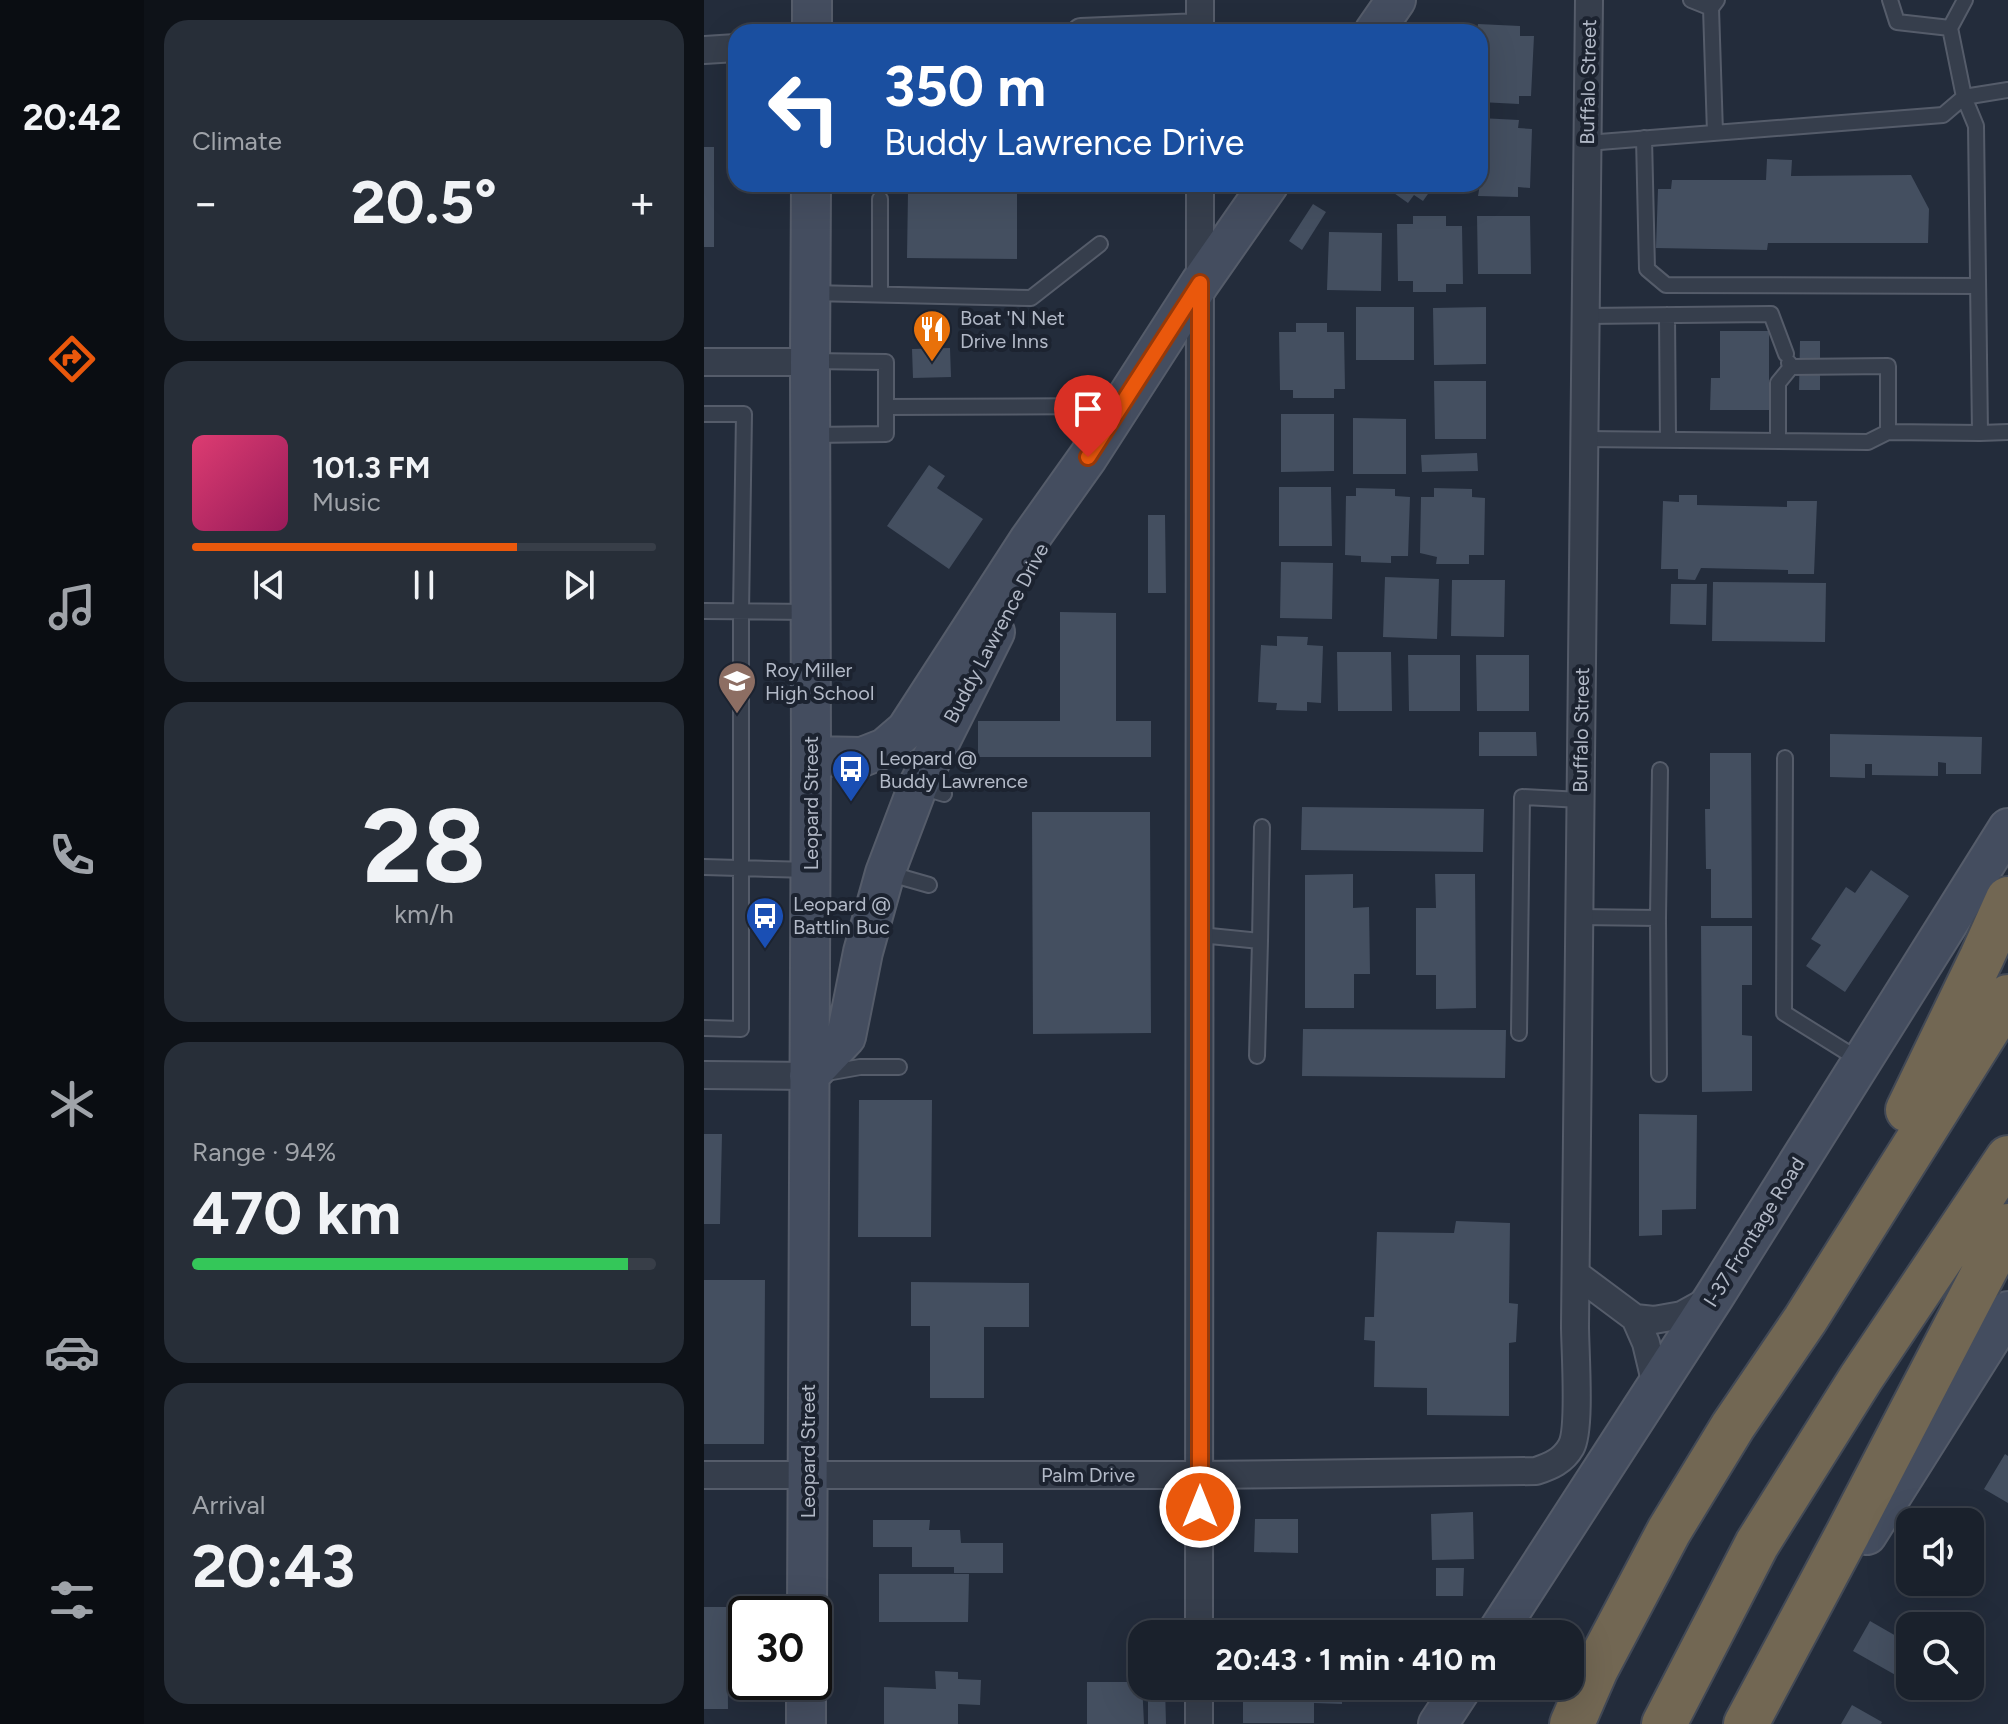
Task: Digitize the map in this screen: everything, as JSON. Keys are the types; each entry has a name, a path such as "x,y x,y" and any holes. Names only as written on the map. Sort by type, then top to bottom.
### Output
{"highway":[{"path":"1572,1724 1596,1669 1669,1531 1733,1426 1907,1111 2008,899"},
{"path":"1733,1426 1805,1320 2008,997"},
{"path":"1664,1724 1757,1544 1861,1378 2008,1158"},
{"path":"1747,1724 2008,1226"}],"main road":[{"path":"812,0 812,24"},
{"path":"1380,24 1396,0"},
{"name":"Leopard Street","path":"807,1596 811,192"},
{"name":"Buddy Lawrence Drive","path":"811,756 862,757 885,748 906,730 1029,540 1088,457 1200,283 1263,192"},
{"name":"Buddy Lawrence Drive","path":"809,1076 846,1037 863,952 885,873 929,784 990,642 1088,457"},
{"path":"906,730 929,784"},
{"path":"862,757 929,784"},
{"name":"I-37 Frontage Road","path":"1505,1620 1714,1297 2008,828"},
{"path":"1747,1724 2008,1311"},
{"path":"806,1700 806,1724"},
{"path":"1438,1724 1454,1700"}],"street":[{"path":"1200,0 1200,24"},
{"name":"Buffalo Street","path":"1565,1457 1574,1443 1577,1422 1589,0"},
{"path":"704,50 728,48"},
{"path":"1199,1620 1200,192"},
{"path":"704,362 810,362"},
{"path":"704,1075 809,1076"},
{"path":"1576,1274 1635,1318 1646,1343 1656,1385"},
{"path":"1635,1318 1654,1320 1682,1315 1714,1297"},
{"name":"Palm Drive","path":"704,1475 1536,1471 1565,1457"},
{"path":"1199,1700 1199,1724"}],"lane":[{"path":"1691,0 1714,4 1715,133"},
{"path":"1890,0 1897,22 1950,28"},
{"path":"1965,0 1950,28 1964,97 1976,126 1980,433"},
{"path":"1587,143 1943,115 1964,97 2008,90"},
{"path":"1644,138 1647,269 1666,285 1978,286"},
{"path":"880,199 880,294"},
{"path":"810,293 1031,298 1100,244"},
{"path":"1586,316 1771,314 1789,361 1778,383 1778,441"},
{"path":"1667,315 1668,440"},
{"path":"1789,361 1888,366 1888,432"},
{"path":"810,362 886,362 886,434 810,435"},
{"path":"886,407 1121,406"},
{"path":"704,414 744,414 741,1029 704,1028"},
{"path":"1584,439 1868,442 1888,432 2008,432"},
{"path":"704,611 811,612"},
{"path":"1785,758 1784,1013 1862,1062"},
{"path":"1659,1074 1660,770"},
{"path":"1519,1033 1522,797 1581,800"},
{"path":"1257,1056 1262,827"},
{"path":"704,867 811,870"},
{"path":"885,873 929,885"},
{"path":"1579,917 1658,918"},
{"path":"1200,935 1260,941"},
{"path":"809,1076 860,1067 899,1067"}],"building":[{"path":"1488,24 1520,26 1520,36 1534,36 1531,96 1519,96 1519,104 1488,102"},
{"path":"1488,118 1519,120 1518,128 1532,129 1530,188 1518,187 1518,197 1478,196 1479,192 1488,192"},
{"path":"704,147 714,147 714,247 704,247"},
{"path":"1767,159 1792,160 1791,176 1911,175 1929,209 1928,243 1768,243 1767,250 1656,248 1658,189 1671,189 1672,180 1766,180"},
{"path":"908,192 1017,193 1017,259 907,258"},
{"path":"1392,192 1429,192 1423,201 1414,195 1408,203"},
{"path":"1313,204 1326,212 1302,250 1289,241"},
{"path":"1413,216 1446,216 1446,226 1462,226 1463,284 1446,284 1446,292 1413,292 1413,281 1398,281 1397,224 1413,224"},
{"path":"1477,216 1530,216 1531,274 1478,274"},
{"path":"1329,232 1382,233 1381,291 1327,290"},
{"path":"1356,307 1414,307 1414,360 1356,360"},
{"path":"1486,307 1486,364 1434,365 1433,308"},
{"path":"1296,323 1327,323 1327,332 1344,332 1345,389 1334,389 1334,398 1293,398 1293,390 1280,390 1279,332 1296,332"},
{"path":"1720,331 1769,331 1769,410 1710,410 1711,378 1720,378"},
{"path":"1800,341 1820,341 1820,390 1799,390"},
{"name":"Boat 'N Net Drive Inns","path":"950,348 951,377 913,378 912,349"},
{"path":"1434,381 1486,381 1486,439 1435,439"},
{"path":"1281,414 1334,414 1334,471 1281,472"},
{"path":"1353,418 1406,419 1406,474 1353,474"},
{"path":"1477,453 1478,471 1422,472 1421,455"},
{"path":"929,465 945,476 937,488 983,519 949,569 887,526"},
{"path":"1279,487 1331,487 1332,546 1279,546"},
{"path":"1356,488 1395,489 1395,496 1410,497 1408,556 1391,556 1391,563 1361,562 1361,556 1345,555 1346,496 1356,496"},
{"path":"1434,488 1472,489 1472,497 1485,498 1484,555 1469,555 1469,564 1436,564 1437,557 1420,553 1421,497 1434,497"},
{"path":"1679,495 1697,495 1697,505 1787,507 1787,501 1817,501 1814,574 1788,574 1788,570 1701,568 1695,580 1678,579 1678,569 1661,569 1663,501 1679,502"},
{"path":"1148,515 1165,515 1166,593 1148,593"},
{"path":"1281,562 1333,563 1332,619 1280,618"},
{"path":"1385,577 1439,579 1437,639 1383,637"},
{"path":"1452,580 1505,580 1504,637 1451,636"},
{"path":"1713,582 1826,583 1825,642 1712,641"},
{"path":"1671,584 1707,584 1706,625 1670,624"},
{"path":"1060,612 1116,613 1116,721 1151,721 1151,757 978,757 978,721 1060,721"},
{"path":"1277,636 1308,637 1307,645 1323,646 1321,703 1307,702 1307,711 1276,710 1277,703 1258,702 1261,645 1277,646"},
{"path":"1337,652 1391,652 1392,711 1338,711"},
{"path":"1408,655 1460,655 1460,711 1409,711"},
{"path":"1476,655 1529,655 1529,711 1477,711"},
{"path":"1479,732 1536,732 1537,756 1479,756"},
{"path":"1830,734 1982,737 1981,774 1946,774 1946,763 1938,762 1938,776 1872,775 1872,764 1865,764 1865,778 1830,777"},
{"path":"1710,753 1751,753 1752,918 1711,918 1711,869 1706,869 1705,809 1710,809"},
{"path":"1302,807 1484,809 1483,852 1301,850"},
{"path":"1032,812 1150,812 1151,1033 1033,1034"},
{"path":"1871,870 1909,896 1845,992 1806,966 1821,945 1811,939 1846,887 1855,893"},
{"path":"1353,874 1353,908 1369,907 1370,974 1354,974 1354,1008 1305,1008 1305,875"},
{"path":"1435,874 1475,874 1476,1008 1436,1009 1436,975 1416,975 1416,908 1436,908"},
{"path":"1701,926 1752,926 1752,985 1742,985 1742,1035 1752,1036 1752,1091 1702,1092"},
{"path":"1303,1029 1506,1030 1505,1078 1302,1076"},
{"path":"859,1100 932,1100 931,1237 858,1237"},
{"path":"1639,1114 1697,1115 1696,1209 1662,1210 1662,1235 1639,1236"},
{"path":"704,1134 722,1134 720,1224 704,1224"},
{"path":"1456,1221 1510,1223 1509,1303 1518,1304 1516,1342 1509,1343 1509,1416 1427,1415 1427,1388 1374,1387 1375,1341 1364,1340 1365,1317 1374,1317 1377,1232 1454,1233"},
{"path":"704,1280 765,1280 764,1444 704,1444"},
{"path":"911,1282 1029,1283 1029,1327 984,1327 984,1398 930,1398 930,1326 911,1326"},
{"path":"2005,1454 2008,1456 2008,1503 1984,1489"},
{"path":"1473,1512 1474,1559 1432,1560 1431,1514"},
{"path":"1255,1519 1298,1519 1298,1553 1254,1552"},
{"path":"873,1520 930,1520 929,1530 960,1530 961,1543 1003,1543 1003,1573 954,1573 954,1567 912,1567 912,1547 873,1547"},
{"path":"1436,1568 1464,1568 1463,1596 1436,1596"},
{"path":"879,1574 969,1574 968,1622 879,1622"},
{"path":"704,1607 727,1607 728,1709 704,1709"},
{"path":"1870,1621 1896,1636 1896,1675 1853,1651"},
{"path":"935,1671 958,1672 958,1679 981,1680 980,1705 958,1704 958,1724 884,1724 884,1687 936,1689"},
{"path":"1087,1682 1128,1682 1128,1700 1143,1700 1144,1724 1087,1724"},
{"path":"1148,1700 1165,1700 1166,1724 1148,1724"},
{"path":"1243,1700 1342,1700 1342,1704 1314,1703 1314,1723 1243,1723"},
{"path":"1852,1705 1882,1722 1881,1724 1841,1724"}],"place":[{"name":"Boat 'N Net Drive Inns","path":"932,363"},
{"name":"Roy Miller High School","path":"737,715"},
{"name":"Leopard @ Buddy Lawrence","path":"851,803"},
{"name":"Leopard @ Battlin Buc","path":"765,950"}],"route":[{"path":"1088,457 1200,283 1200,1507"}]}
